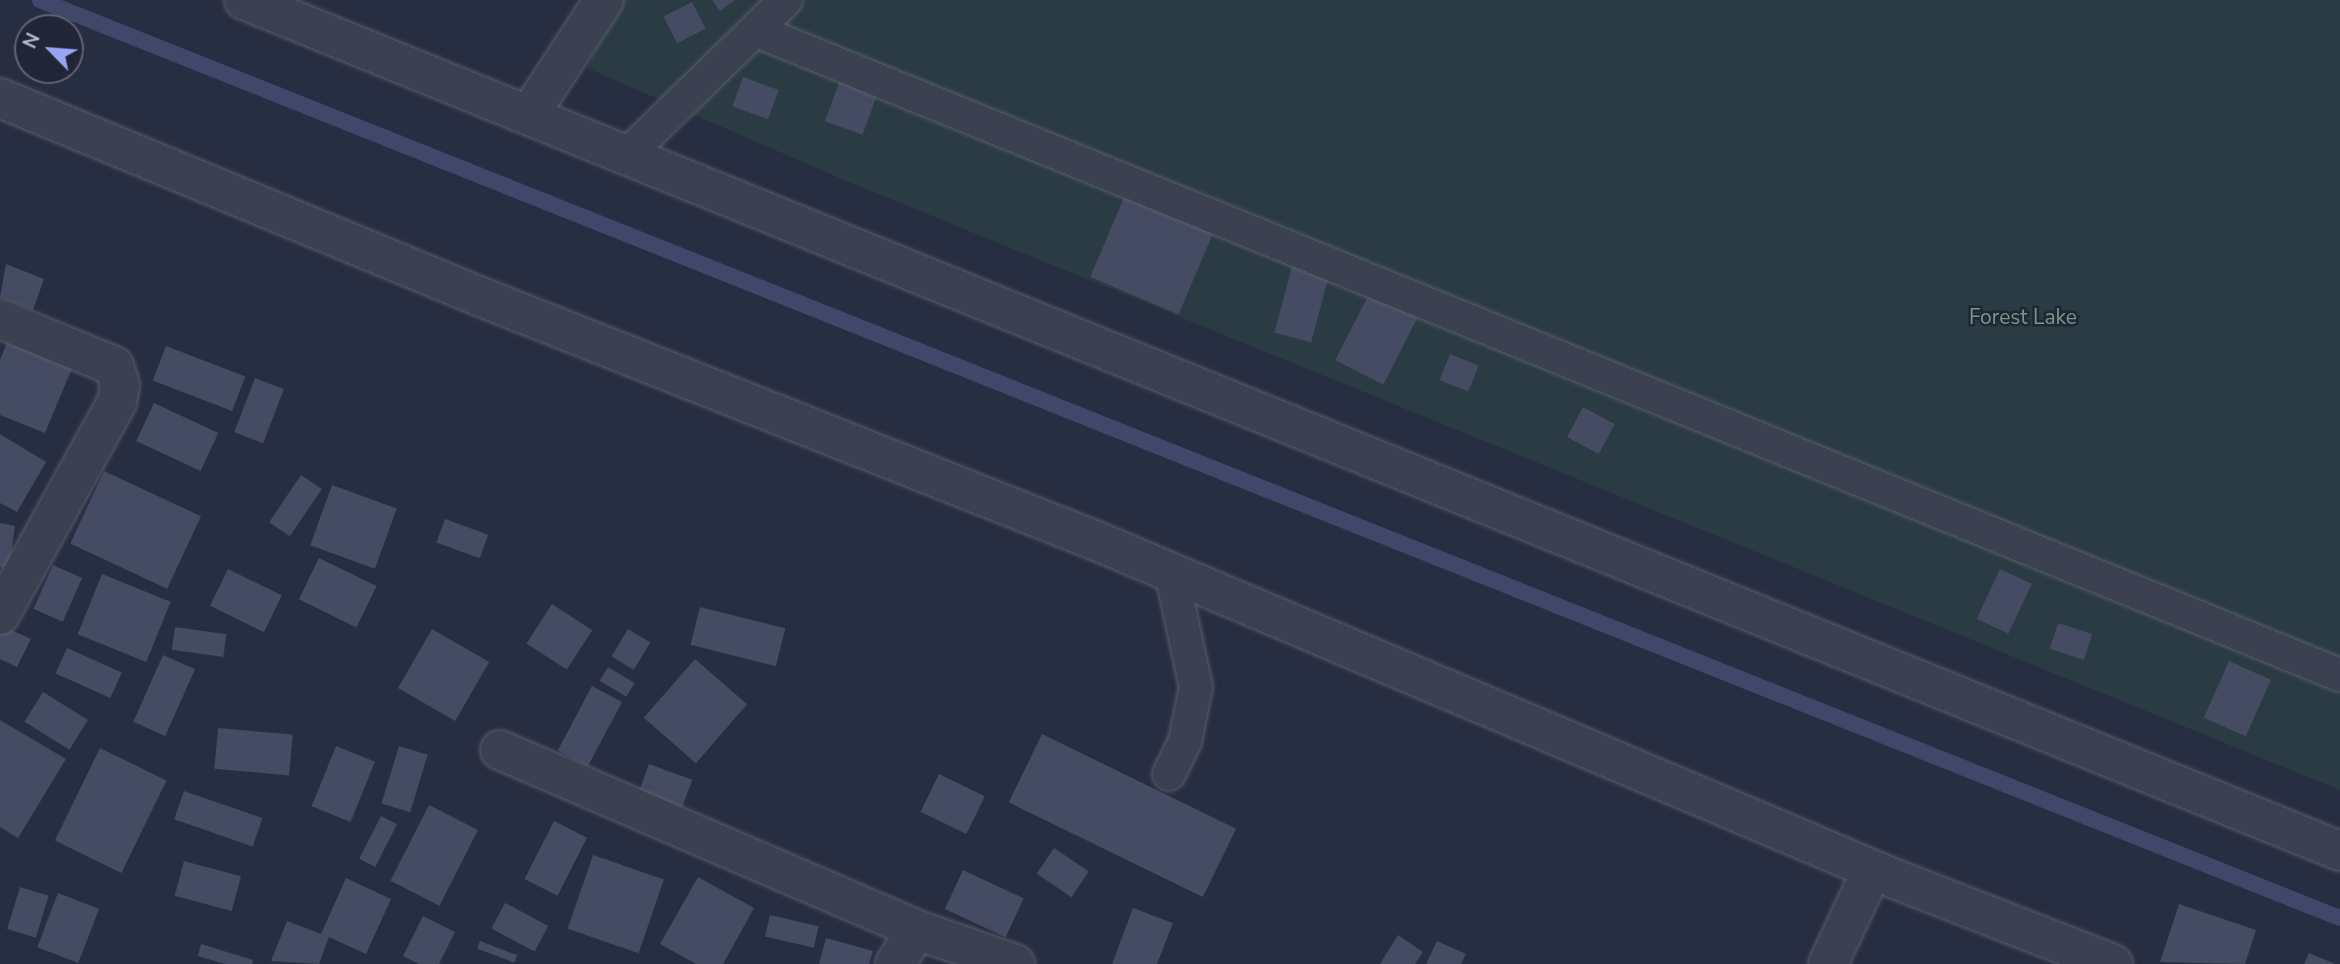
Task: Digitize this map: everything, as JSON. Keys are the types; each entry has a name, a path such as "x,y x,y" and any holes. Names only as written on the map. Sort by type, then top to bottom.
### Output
{"street":[{"path":"244,0 2340,851"},
{"path":"529,115 604,0"},
{"path":"0,98 475,295 1171,572 1872,870 2113,964"},
{"path":"0,319 114,366 120,385 117,402 0,615"},
{"path":"500,750 917,930 1016,964"},
{"path":"1828,964 1872,870"},
{"path":"895,964 917,930"}],"lane":[{"path":"627,155 786,0"},
{"path":"757,31 2340,675"},
{"path":"1169,774 1185,741 1196,687 1171,572"}],"green space":[{"name":"Forest Lake","path":"616,0 2340,0 2340,790 844,180 587,68"}],"building":[{"path":"712,0 735,0 720,11"},
{"path":"692,2 706,29 677,43 663,17"},
{"path":"743,77 779,90 768,119 732,106"},
{"path":"841,77 879,91 863,135 825,121"},
{"path":"1125,195 1213,233 1179,314 1090,277"},
{"path":"1293,263 1330,273 1311,342 1274,333"},
{"path":"6,264 44,279 33,310 0,297"},
{"path":"1372,288 1420,313 1383,385 1335,360"},
{"path":"10,335 75,361 45,433 0,415 0,360"},
{"path":"166,346 245,376 232,411 153,381"},
{"path":"1450,354 1479,366 1468,392 1440,380"},
{"path":"255,378 284,389 263,443 234,432"},
{"path":"154,403 218,433 201,471 136,441"},
{"path":"1583,407 1615,424 1599,454 1567,437"},
{"path":"0,434 46,462 17,512 0,503"},
{"path":"104,471 201,516 167,589 70,544"},
{"path":"301,475 322,489 290,536 269,522"},
{"path":"332,485 397,509 375,569 310,545"},
{"path":"445,519 488,535 480,558 436,542"},
{"path":"0,523 15,526 9,568 0,567"},
{"path":"319,558 377,586 356,627 299,599"},
{"path":"53,565 82,578 63,622 33,609"},
{"path":"228,569 282,595 264,632 210,606"},
{"path":"2000,569 2032,584 2008,634 1977,619"},
{"path":"102,574 171,602 146,662 78,634"},
{"path":"552,604 592,630 567,670 526,643"},
{"path":"700,607 785,628 776,666 691,645"},
{"path":"2058,623 2092,634 2084,660 2050,649"},
{"path":"0,625 31,639 17,667 0,659"},
{"path":"175,627 226,634 223,657 172,650"},
{"path":"432,629 489,662 455,721 398,688"},
{"path":"628,629 650,642 634,670 612,656"},
{"path":"67,648 122,672 110,698 56,674"},
{"path":"163,655 195,669 165,736 133,722"},
{"path":"695,659 747,704 696,763 644,718"},
{"path":"2229,661 2271,680 2246,736 2204,718"},
{"path":"608,667 635,683 626,697 600,681"},
{"path":"592,686 622,702 588,766 558,750"},
{"path":"43,692 88,720 69,750 24,722"},
{"path":"0,720 66,759 18,838 0,827"},
{"path":"218,728 293,735 289,775 214,769"},
{"path":"1042,734 1236,829 1203,897 1009,802"},
{"path":"336,746 375,762 351,822 312,806"},
{"path":"399,746 428,755 410,812 381,803"},
{"path":"100,748 167,780 121,873 55,841"},
{"path":"649,764 692,780 681,811 638,795"},
{"path":"939,774 985,796 966,834 921,812"},
{"path":"184,791 262,818 253,846 174,819"},
{"path":"429,805 478,830 439,906 390,881"},
{"path":"381,816 397,824 375,867 359,859"},
{"path":"554,821 587,838 557,896 524,879"},
{"path":"1054,848 1089,871 1071,897 1037,874"},
{"path":"593,855 664,879 639,953 568,929"},
{"path":"184,861 241,876 232,911 175,896"},
{"path":"963,870 1024,898 1006,937 945,909"},
{"path":"698,877 754,908 723,964 696,964 660,944"},
{"path":"346,878 391,899 366,954 329,937 319,964 271,961 287,921 321,934"},
{"path":"20,887 49,896 36,938 7,929"},
{"path":"58,893 99,909 78,963 37,947"},
{"path":"505,903 548,926 535,952 491,929"},
{"path":"2179,904 2256,930 2245,964 2160,962"},
{"path":"1133,908 1173,923 1157,964 1112,964"},
{"path":"770,915 819,926 814,948 765,936"},
{"path":"423,916 455,932 439,964 419,964 403,956"},
{"path":"1398,935 1423,952 1415,964 1380,964"},
{"path":"826,938 873,951 869,964 819,964"},
{"path":"480,941 517,955 514,963 477,948"},
{"path":"1437,941 1466,954 1461,964 1426,964"},
{"path":"201,944 253,960 252,964 225,964 198,956"},
{"path":"2309,953 2335,964 2304,964"}],"waterway":[{"path":"40,0 2340,918"}]}
